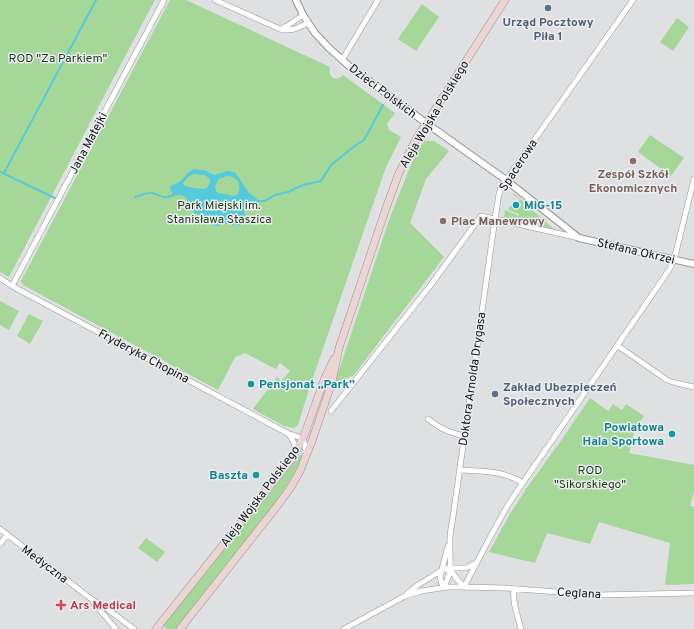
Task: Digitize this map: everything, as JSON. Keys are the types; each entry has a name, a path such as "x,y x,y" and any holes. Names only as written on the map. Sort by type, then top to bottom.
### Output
{"main road":[{"name":"Aleja Wojska Polskiego","path":"156,629 285,467 303,440 324,380 339,348 394,186 408,153 505,0"},
{"name":"Aleja Wojska Polskiego","path":"180,629 283,498 296,477 307,455 332,382 339,348"}],"street":[{"name":"Jana Matejki","path":"12,286 164,0"},
{"path":"215,0 280,30 292,30 308,23"},
{"name":"Dzieci Polskich","path":"296,0 303,15 320,39 342,60 359,74 506,180"},
{"path":"342,60 378,0"},
{"name":"Spacerowa","path":"495,219 501,187 633,0"},
{"path":"280,30 303,15"},
{"path":"450,568 453,575 464,586 504,512 669,270 674,260 694,179"},
{"name":"Stefana Okrzei","path":"506,180 579,238"},
{"path":"331,411 430,286 481,216 495,219"},
{"name":"Stefana Okrzei","path":"495,219 694,264"},
{"name":"Doktora Arnolda Drygasa","path":"443,587 440,580 450,538 495,219"},
{"name":"Fryderyka Chopina","path":"0,278 12,286 288,434 303,440"},
{"path":"618,346 668,380 694,387"},
{"path":"428,418 439,427 452,433 464,436"},
{"path":"288,434 294,443 296,452"},
{"path":"303,440 307,455"},
{"path":"460,470 504,474 523,483"},
{"name":"Medyczna","path":"0,529 90,598 134,629"},
{"path":"0,544 7,535"},
{"name":"Doktora Arnolda Drygasa","path":"443,587 448,580 450,568 450,538"},
{"path":"345,629 405,596 418,585 442,570 450,568 465,569 476,563"},
{"name":"Ceglana","path":"405,596 443,587 464,586 598,595 694,593"},
{"path":"514,589 513,596 521,629"},
{"name":"Medyczna","path":"90,598 116,629"}],"green space":[{"name":"ROD \"Za Parkiem\"","path":"0,0 155,0 9,277 0,272"},
{"name":"Park Miejski im. Stanisława Staszica","path":"170,0 186,0 330,67 329,71 333,78 338,79 343,75 395,113 387,124 389,130 401,137 386,167 311,383 298,425 294,428 284,426 253,409 277,377 281,381 290,371 280,363 276,369 245,353 235,357 218,390 23,285 21,281"},
{"path":"422,4 439,17 416,51 398,39"},
{"path":"677,18 689,27 673,51 660,42"},
{"path":"650,135 684,158 671,176 638,152"},
{"path":"424,141 434,141 449,151 426,179 410,223 444,257 353,376 335,382 389,220 412,162"},
{"path":"513,193 554,229 504,217 505,210 519,216 519,214 508,210 510,206 520,200 514,196"},
{"path":"0,301 19,311 9,330 0,325"},
{"path":"29,314 43,321 30,344 17,336"},
{"name":"ROD \"Sikorskiego\"","path":"590,398 608,411 613,404 622,410 626,404 644,416 635,429 629,453 694,465 694,491 690,506 694,507 694,584 665,585 670,543 599,522 590,544 547,533 535,563 489,552 510,514 528,486"},
{"path":"300,455 302,455 302,457 296,470 272,508 176,629 167,629 163,626"},
{"path":"146,538 165,552 157,562 138,548"}],"water":[{"path":"192,170 207,171 214,175 227,171 235,172 249,193 257,199 256,202 251,202 244,206 245,218 242,223 238,226 233,224 214,225 194,212 184,196 173,195 170,187 179,182","holes":["194,174 205,175 210,179 209,186 200,189 184,185 183,183 189,176","232,176 238,181 239,192 237,195 234,196 216,191 215,186 219,179"]}],"waterway":[{"path":"4,173 96,0"},
{"path":"256,201 265,201 275,195 288,192 303,185 321,181 331,165 364,140 383,105"},
{"path":"0,172 55,198"},
{"path":"135,197 150,193 164,197 173,195"}],"place":[{"name":"Urząd Pocztowy Piła 1","path":"548,8"},
{"name":"Zespół Szkół Ekonomicznych","path":"633,161"},
{"name":"MiG-15","path":"516,205"},
{"name":"Plac Manewrowy","path":"443,221"},
{"name":"Pensjonat „Park”","path":"251,384"},
{"name":"Zakład Ubezpieczeń Społecznych","path":"495,394"},
{"name":"Powiatowa Hala Sportowa","path":"672,434"},
{"name":"Baszta","path":"256,475"},
{"name":"Ars Medical","path":"61,605"}]}
